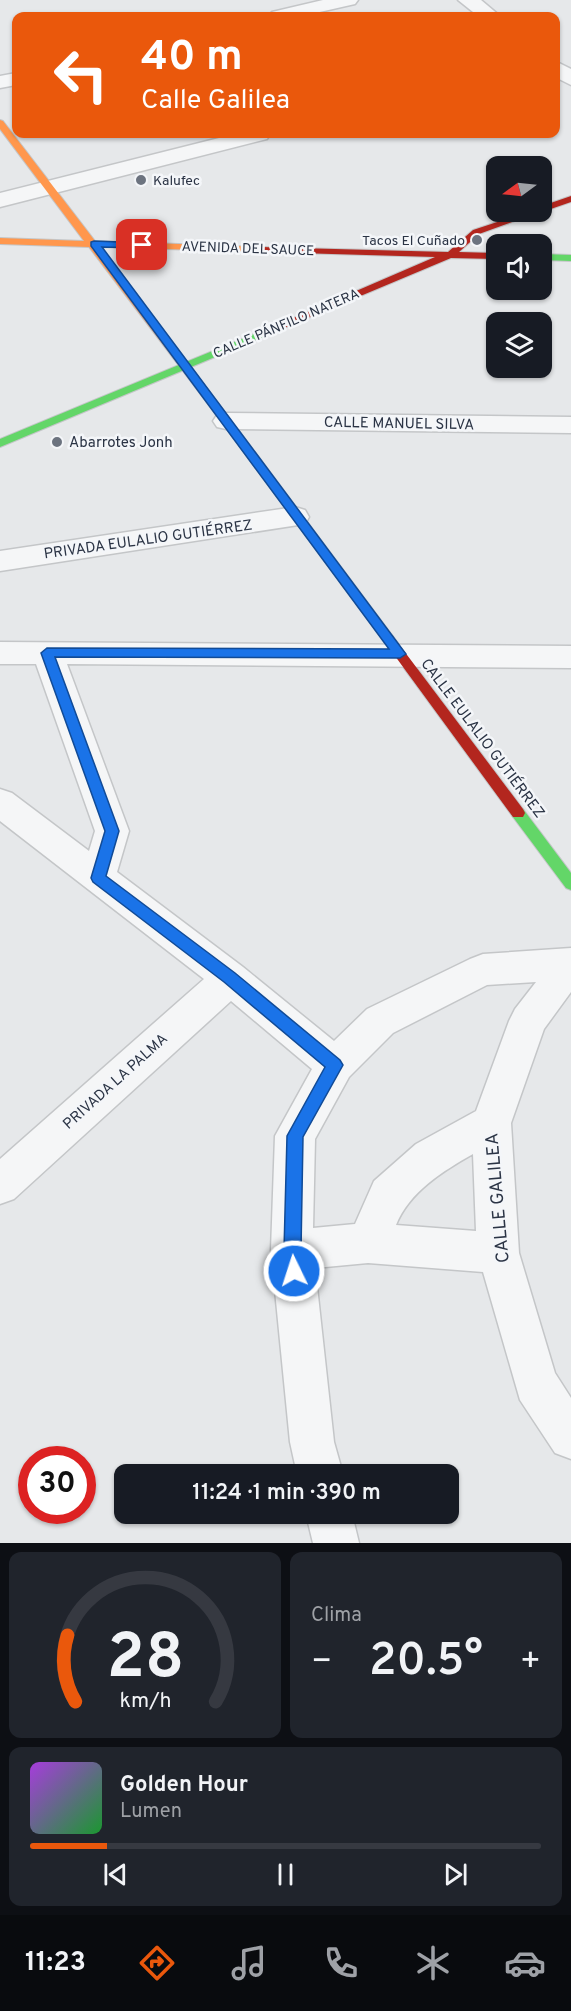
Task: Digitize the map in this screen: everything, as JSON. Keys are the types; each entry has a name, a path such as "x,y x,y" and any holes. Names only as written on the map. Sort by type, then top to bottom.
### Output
{"main road":[{"name":"CALLE EULALIO GUTIÉRREZ","path":"0,123 185,365 295,517 571,884"},
{"path":"552,206 571,199"},
{"name":"CALLE PÁNFILO NATERA","path":"0,443 451,254 476,232 506,222"},
{"name":"AVENIDA DEL SAUCE","path":"0,241 486,256"},
{"path":"552,257 571,258"}],"street":[{"path":"296,12 348,0"},
{"path":"468,0 484,12"},
{"path":"0,200 243,138"},
{"name":"CALLE MANUEL SILVA","path":"226,422 571,425"},
{"name":"PRIVADA EULALIO GUTIÉRREZ","path":"0,561 295,517"},
{"path":"0,652 571,657"},
{"path":"47,653 112,831 98,878"},
{"path":"0,802 230,978 335,1065"},
{"name":"CALLE GALILEA","path":"318,1464 312,1442 292,1250 295,1136 335,1065 380,1021 483,970 571,964"},
{"name":"CALLE GALILEA","path":"571,964 528,1021 491,1123 498,1253 536,1384 571,1437"},
{"name":"PRIVADA LA PALMA","path":"0,1185 230,978"},
{"path":"368,1243 388,1195 430,1157 491,1123"},
{"path":"292,1250 368,1243 498,1253"},
{"path":"331,1524 336,1543"}],"traffic: fast":[{"path":"552,257 571,258"},
{"path":"0,443 273,329"},
{"path":"221,414 388,638"},
{"path":"518,813 571,884"}],"traffic: slow":[{"path":"0,123 221,414"},
{"path":"0,241 263,249"}],"traffic: jam":[{"path":"552,206 571,199"},
{"path":"273,329 451,254 476,232 506,222"},
{"path":"263,249 486,256"},
{"path":"388,638 518,813"}],"place":[{"name":"Kalufec","path":"141,180"},
{"name":"Tacos El Cuñado","path":"477,240"},
{"name":"Abarrotes Jonh","path":"57,442"}],"route":[{"path":"142,245 94,244 295,517 400,654 47,653 112,831 98,878 230,978 335,1065 295,1136 292,1250 294,1271"}]}
